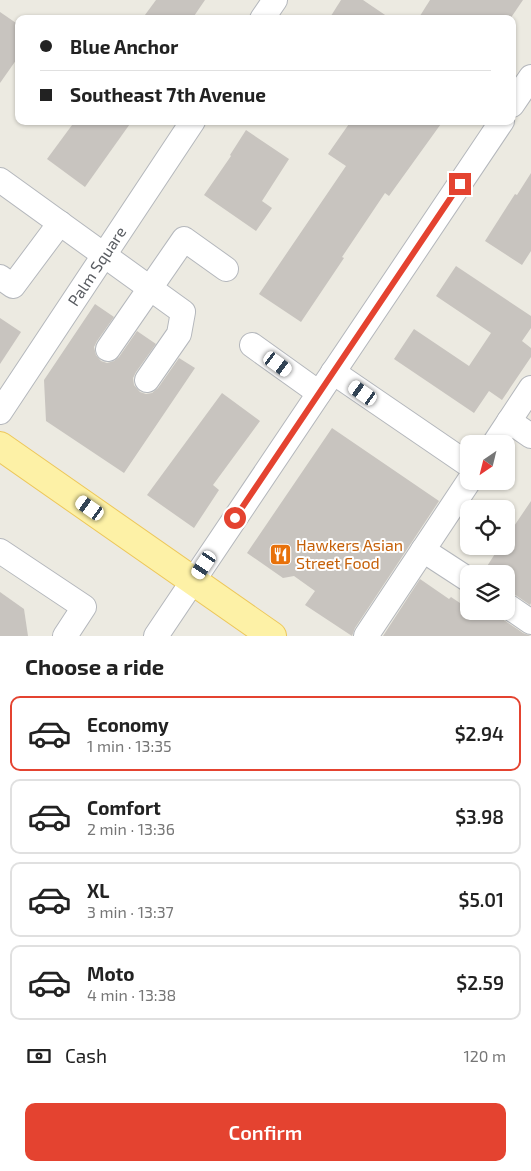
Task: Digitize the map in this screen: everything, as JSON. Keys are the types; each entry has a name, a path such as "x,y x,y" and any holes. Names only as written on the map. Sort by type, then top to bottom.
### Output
{"main road":[{"path":"0,446 272,636"}],"street":[{"path":"265,15 275,0"},
{"path":"516,99 531,77"},
{"name":"Palm Square","path":"0,412 191,125"},
{"path":"156,636 499,125"},
{"path":"0,180 183,312 179,334 147,380"},
{"path":"0,277 13,286 60,223"},
{"path":"108,349 184,239 226,269"},
{"path":"252,345 319,393"},
{"path":"333,372 460,459"},
{"path":"500,435 531,388"},
{"path":"509,421 531,436"},
{"path":"366,636 463,490"},
{"path":"423,550 460,574"},
{"path":"0,551 84,607 65,636"},
{"path":"515,611 531,622"}],"building":[{"path":"156,0 205,0 195,15 145,15"},
{"path":"341,0 363,0 385,15 332,15"},
{"path":"430,0 523,0 513,15 421,15"},
{"path":"0,12 15,22 15,62 0,83"},
{"path":"72,125 129,125 85,187 47,159"},
{"path":"348,125 440,125 389,196 385,193 301,322 259,294 346,166 328,154"},
{"path":"246,130 289,159 262,201 272,208 256,231 204,195 231,156"},
{"path":"531,173 531,251 522,265 485,241"},
{"path":"456,266 531,316 531,328 522,341 531,348 531,357 502,400 489,391 474,413 394,359 414,329 469,366 491,333 436,296"},
{"path":"95,304 114,317 94,347 96,355 101,361 107,363 119,357 137,331 156,344 133,378 134,385 140,392 152,393 158,388 179,358 195,368 124,473 46,421 44,380"},
{"path":"0,318 21,332 0,364"},
{"path":"222,393 260,421 213,485 219,490 194,528 147,495"},
{"path":"332,428 439,501 355,628 352,636 305,605 315,591 294,576 283,578 247,553"},
{"path":"531,501 530,605 515,595 515,565 488,565 494,555 515,555 515,525"},
{"path":"420,579 449,599 451,597 460,603 460,620 504,620 531,636 383,636"},
{"path":"0,592 24,609 28,636 0,636"}],"place":[{"name":"Hawkers Asian Street Food","path":"280,554"}],"route":[{"path":"235,518 460,184"}]}
